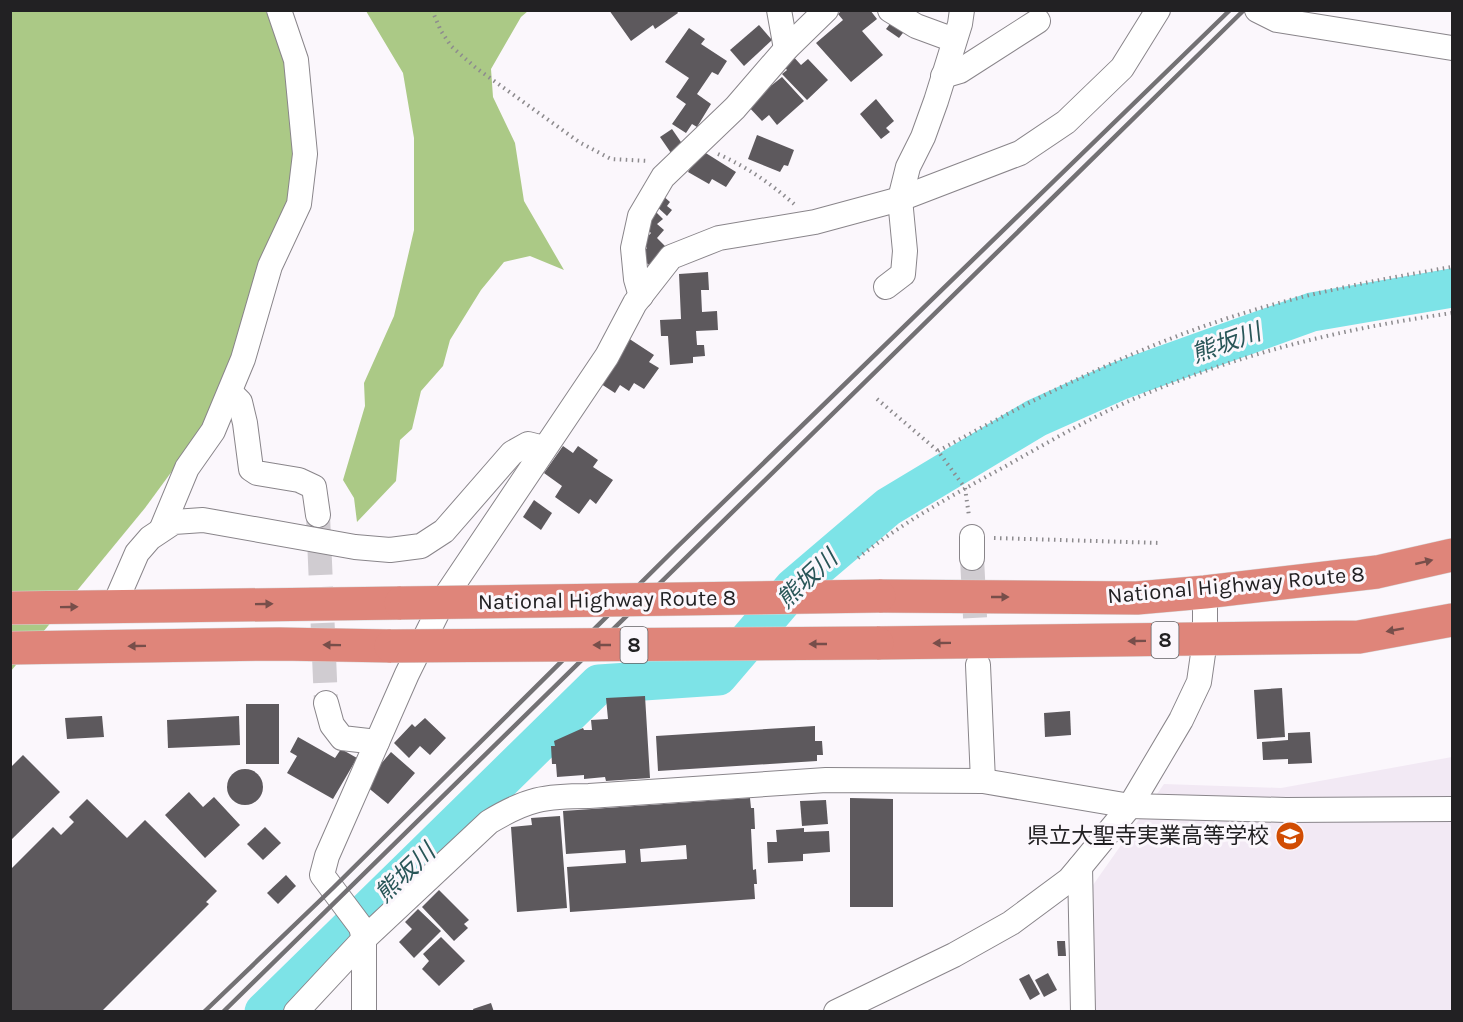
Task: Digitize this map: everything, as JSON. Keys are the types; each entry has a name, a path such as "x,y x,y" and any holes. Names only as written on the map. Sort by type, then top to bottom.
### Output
{"highway":[{"name":"National Highway Route 8","path":"10,608 879,596 1137,598 1377,572 1452,555"},
{"name":"National Highway Route 8","path":"10,648 279,644 391,646 1205,640 1359,637 1452,620"}],"street":[{"path":"162,528 187,468 213,431 230,392 243,359 270,266 299,204 305,154 296,60 279,10"},
{"path":"779,10 786,49"},
{"path":"641,296 636,279 633,248 640,216 663,177 735,108 786,49 826,10"},
{"path":"890,10 916,26 954,40"},
{"path":"886,287 903,274 905,251 900,199 908,167 924,137 960,24 962,10"},
{"path":"364,1011 359,927 322,874 327,856 407,674 445,597 607,356 635,303 671,257 719,238 815,222 900,199 1020,153 1066,122 1122,68 1158,10"},
{"path":"1257,10 1277,20 1452,48"},
{"path":"943,76 960,71 1038,21"},
{"path":"230,392 240,402 251,469 257,473 299,480 314,487 318,515"},
{"path":"114,606 137,553 150,538 174,522 203,520 355,547 390,550 421,546 444,531 512,453 528,444 544,448"},
{"path":"836,1011 954,955 1011,923 1069,880 1130,806 1186,711 1199,682 1205,640 1205,592"},
{"path":"978,665 983,781"},
{"path":"326,703 332,725 342,738 377,742"},
{"path":"297,1011 359,927 489,822 530,801 555,796 589,796 826,780 983,781 1130,806 1297,810 1452,809"},
{"path":"1080,867 1083,1011"}],"path":[{"path":"432,10 441,31 451,46 477,68 579,142 611,159 689,152 738,163 769,182 815,222"},
{"path":"938,451 1009,412 1114,362 1222,320 1285,302 1393,277 1452,267"},
{"path":"858,558 919,514 1039,447 1128,401 1232,361 1306,340 1387,322 1452,313"},
{"path":"878,399 938,451 965,488 972,548 1161,543"}],"shaded area":[{"name":"県立大聖寺実業高等学校","path":"1452,757 1452,1011 1095,1011 1093,885 1164,784 1281,788"}],"green space":[{"path":"11,11 266,11 284,61 293,112 293,196 232,368 211,418 145,508 11,671"},
{"path":"366,11 528,11 521,17 491,69 493,97 515,143 524,201 564,270 530,256 504,262 481,290 450,340 443,366 421,391 412,429 400,440 396,481 357,522 354,498 343,480 365,406 364,383 394,316 414,230 414,138 403,73"}],"building":[{"path":"609,10 676,10 678,13 655,29 653,25 631,41"},
{"path":"842,10 870,10 877,19 862,31 883,55 851,82 816,43 843,20 838,14"},
{"path":"893,20 906,29 899,38 886,29"},
{"path":"759,25 772,40 744,66 730,50"},
{"path":"689,28 705,39 701,44 727,61 718,75 712,72 697,94 711,104 697,127 692,124 686,133 672,124 686,104 676,97 689,78 665,62"},
{"path":"791,54 801,65 808,59 828,80 807,100 782,74 787,70 781,63"},
{"path":"782,77 804,101 777,125 769,115 762,121 746,104 770,83 772,85"},
{"path":"876,99 894,121 886,128 890,132 881,139 860,114"},
{"path":"672,129 683,145 671,153 660,137"},
{"path":"757,135 794,150 788,166 784,165 780,172 748,159"},
{"path":"701,150 736,172 726,187 712,179 709,184 688,172"},
{"path":"662,195 670,202 667,206 672,210 667,216 654,204"},
{"path":"652,208 663,219 657,224 664,230 657,238 666,247 649,265 639,256 647,248 642,243 651,233 642,224"},
{"path":"708,272 709,290 701,290 702,312 717,311 718,330 696,331 697,345 704,345 705,356 693,357 693,363 670,365 668,336 661,336 660,320 681,319 679,274"},
{"path":"628,338 654,355 649,362 659,368 644,389 634,383 629,391 620,385 615,393 598,382"},
{"path":"563,446 573,453 578,446 598,460 593,467 613,480 596,504 590,499 579,514 555,497 562,486 544,473"},
{"path":"534,500 552,513 541,530 523,517"},
{"path":"1282,688 1285,737 1257,739 1254,690"},
{"path":"645,696 650,778 606,781 605,777 584,779 584,775 557,777 556,764 552,764 551,746 555,746 554,741 583,728 592,730 591,720 608,719 606,698"},
{"path":"246,704 279,704 279,764 246,764"},
{"path":"1070,711 1071,735 1045,737 1044,713"},
{"path":"102,716 104,737 67,739 65,718"},
{"path":"239,716 240,745 168,748 167,720"},
{"path":"425,718 446,738 430,755 420,746 409,758 394,743 412,724 415,727"},
{"path":"815,726 815,741 822,741 823,755 817,755 817,761 658,771 656,736"},
{"path":"1310,732 1312,763 1288,764 1288,759 1263,760 1262,742 1288,740 1288,733"},
{"path":"298,737 335,758 341,749 357,758 333,799 287,773 297,756 290,752"},
{"path":"391,752 415,773 388,804 366,786 377,774 374,772"},
{"path":"23,755 60,792 10,841 10,768"},
{"path":"245,769 258,774 263,787 258,800 245,805 232,800 227,787 232,774"},
{"path":"189,792 203,807 214,797 240,825 205,858 165,815"},
{"path":"750,798 751,808 754,808 755,829 751,829 753,870 756,869 757,884 754,884 755,899 570,912 567,867 626,863 625,850 566,854 563,811","holes":["686,845 687,859 641,862 640,849"]},
{"path":"850,798 893,799 893,907 850,907"},
{"path":"87,799 127,838 145,820 217,891 206,902 209,904 101,1012 10,1012 10,870 53,827 61,835 74,822 69,817"},
{"path":"826,800 828,824 802,826 800,801"},
{"path":"560,816 567,908 517,912 511,827 532,825 531,818"},
{"path":"265,827 281,843 263,860 247,844"},
{"path":"804,828 804,832 829,831 830,852 803,854 803,861 768,863 767,842 777,842 776,830"},
{"path":"286,875 296,886 278,904 267,893"},
{"path":"439,890 469,920 464,924 468,928 454,941 422,907"},
{"path":"418,909 441,931 414,958 399,942 412,929 405,922"},
{"path":"441,937 465,961 439,986 422,969 429,961 423,954"},
{"path":"1057,941 1065,941 1066,956 1058,956"},
{"path":"1048,973 1057,990 1044,997 1035,980"},
{"path":"1029,974 1040,994 1030,1000 1019,979"},
{"path":"491,1003 494,1012 474,1012 473,1009"}],"waterway":[{"name":"熊坂川","path":"264,1012 599,684 718,676 794,587 888,507 1036,418 1119,381 1312,312 1452,288"}],"tunnel":[{"path":"318,515 326,703"},
{"path":"972,558 977,656"}],"railway":[{"path":"204,1012 333,888 675,549 1230,10"},
{"path":"223,1012 1244,10"}],"place":[{"name":"県立大聖寺実業高等学校","path":"1290,836"}]}
